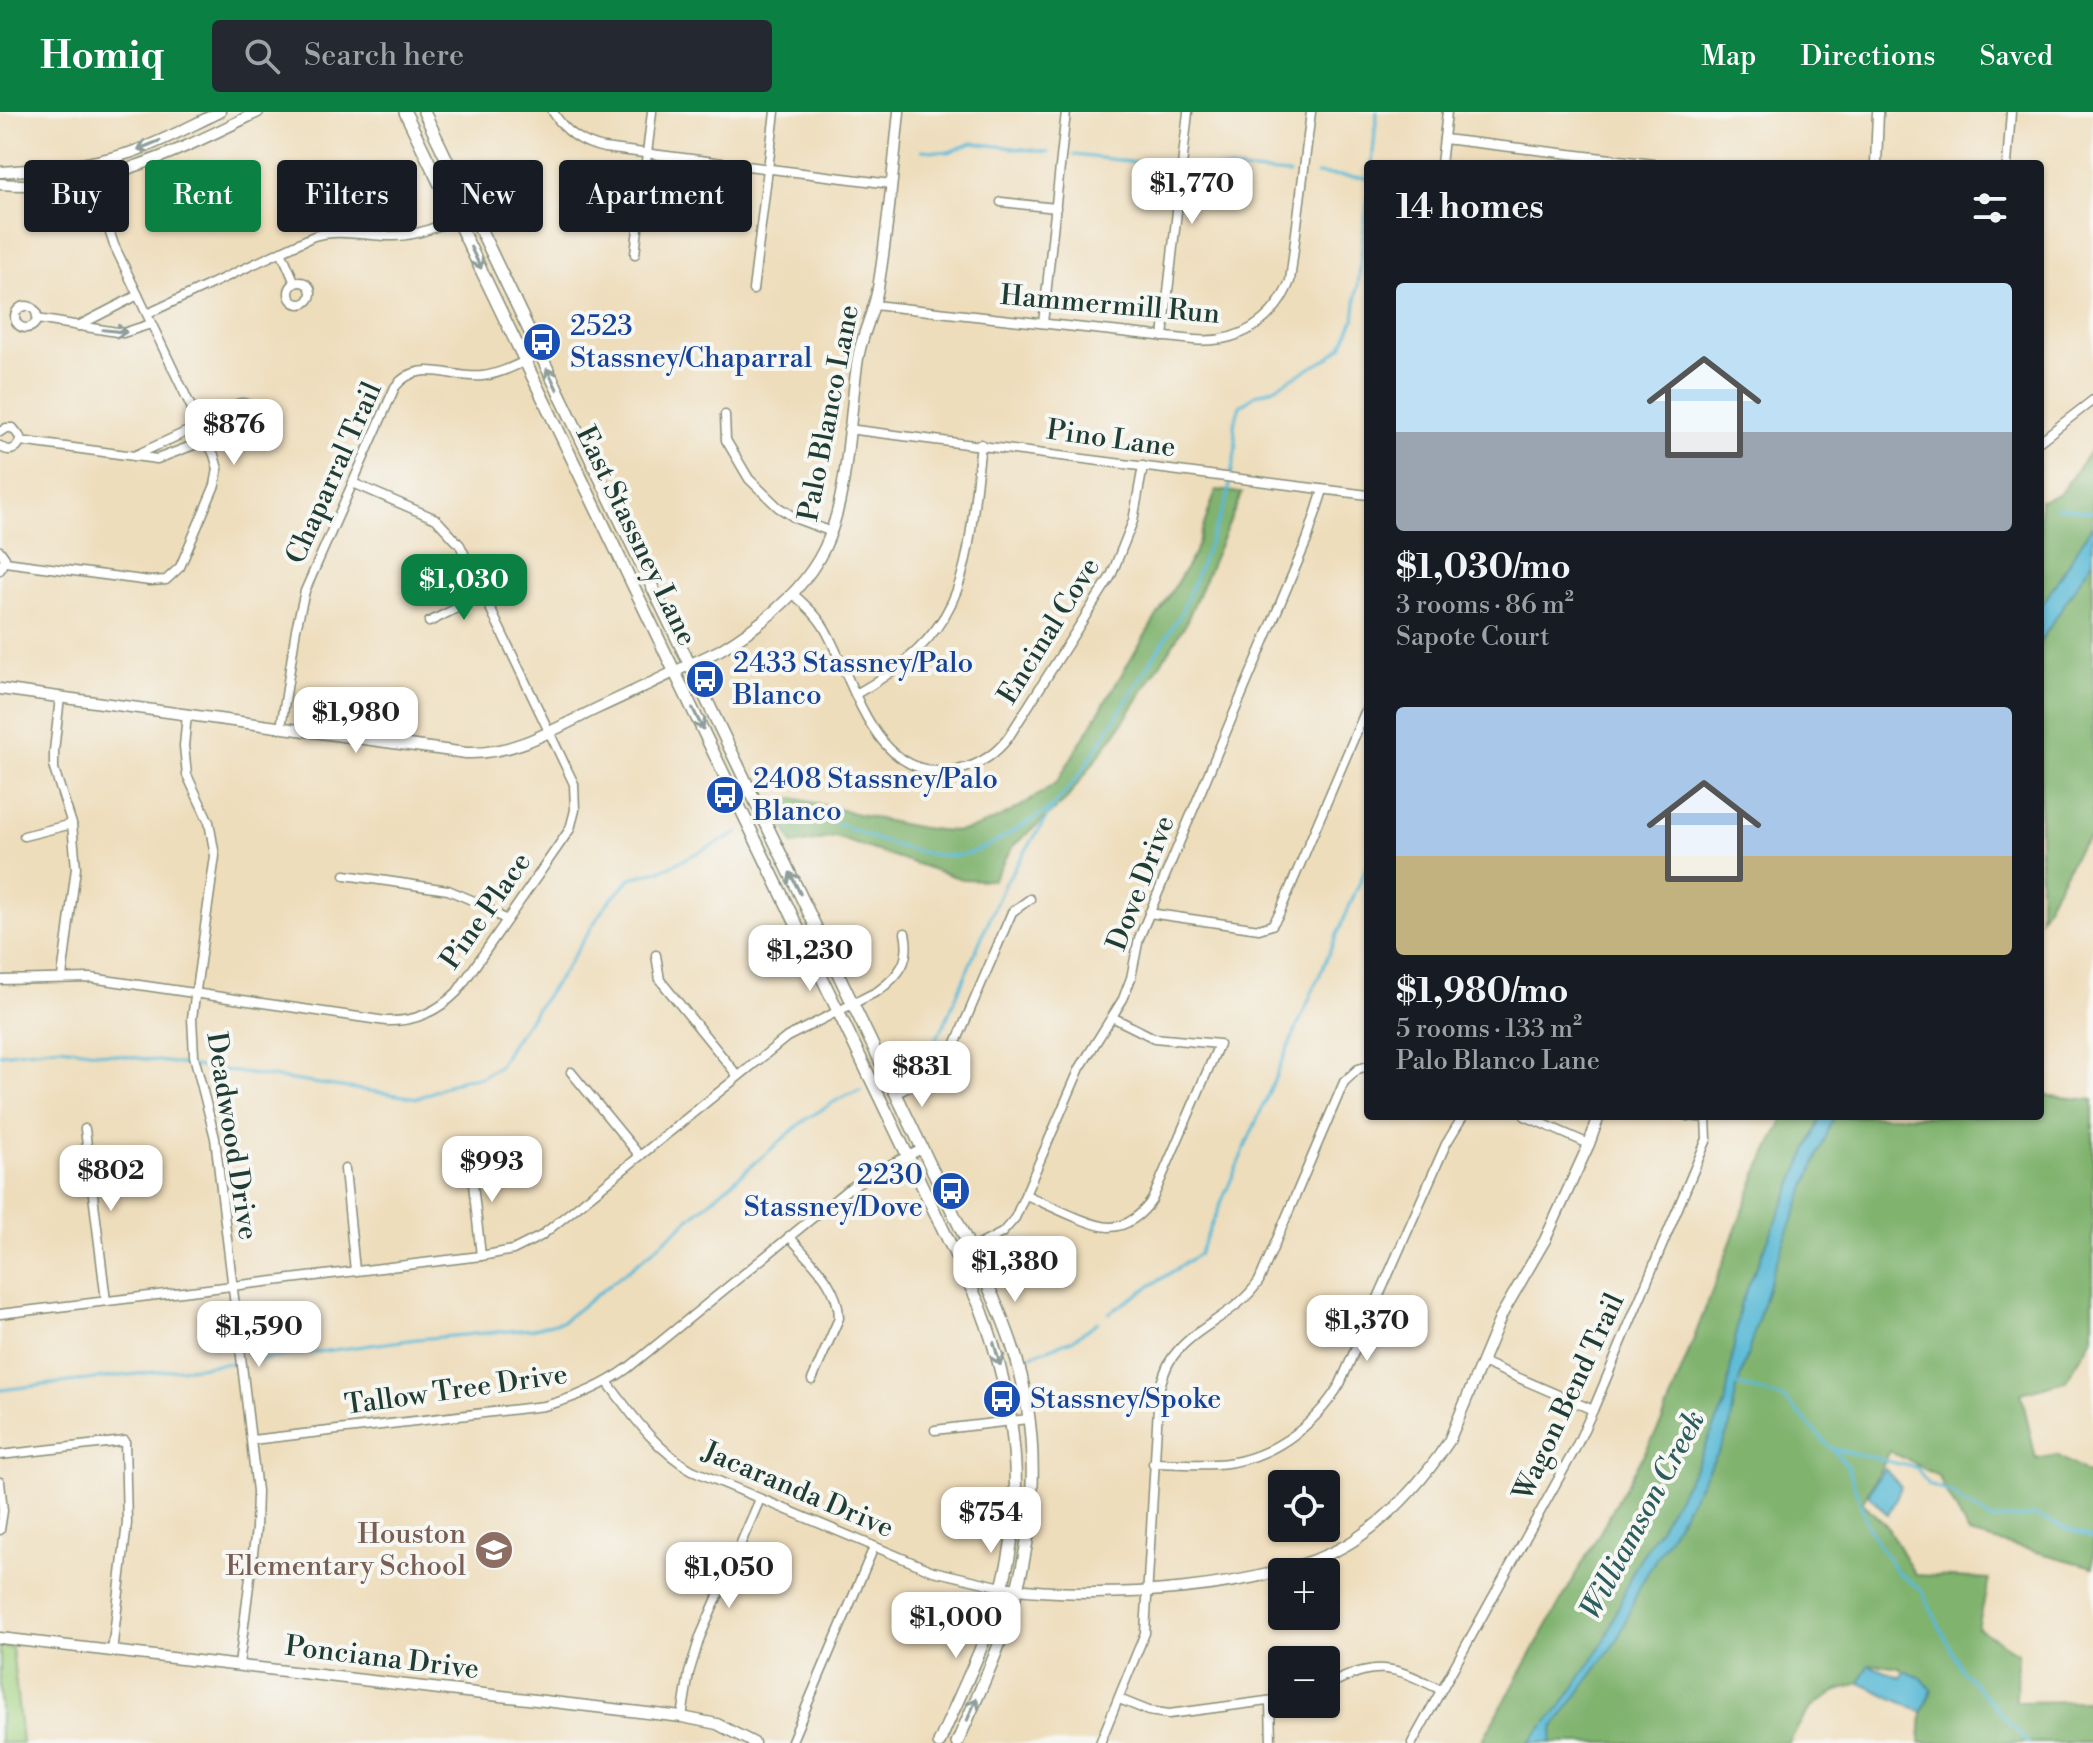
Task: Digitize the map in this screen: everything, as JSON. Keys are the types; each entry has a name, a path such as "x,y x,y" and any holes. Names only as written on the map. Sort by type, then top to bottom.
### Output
{"main road":[{"name":"East Stassney Lane","path":"405,112 433,169"},
{"name":"East Stassney Lane","path":"424,112 447,160"},
{"name":"East Stassney Lane","path":"464,232 992,1337 1005,1382 1011,1421 1015,1496 1002,1587 983,1641 939,1743"},
{"name":"East Stassney Lane","path":"481,232 971,1250 1013,1348 1028,1419 1032,1460 1031,1512 1017,1589 998,1647 957,1743"}],"street":[{"path":"99,160 148,146 220,112"},
{"path":"129,169 149,163 258,112"},
{"path":"553,112 563,127 585,143 604,148 891,184"},
{"path":"635,254 652,112"},
{"path":"753,290 775,112"},
{"name":"Palo Blanco Lane","path":"0,689 480,753 505,750 550,731 743,636 792,593 815,565 832,532 861,343 874,305 899,112"},
{"path":"1043,323 1066,112"},
{"path":"1163,337 1188,112"},
{"name":"Hammermill Run","path":"874,305 1205,341 1231,338 1263,321 1283,298 1293,270 1311,112"},
{"path":"1441,160 1447,112"},
{"path":"1876,160 1878,112"},
{"path":"2007,160 2011,112"},
{"path":"1444,139 1620,160"},
{"path":"0,172 24,169"},
{"path":"0,184 24,185"},
{"path":"1001,202 1056,208"},
{"path":"147,314 314,236 331,232 397,236 433,227"},
{"path":"0,551 2,566 150,581 170,578 180,567 217,478 217,463 204,433 110,232"},
{"path":"281,251 295,283"},
{"path":"78,326 138,295"},
{"path":"37,319 123,333 151,324"},
{"name":"Chaparral Trail","path":"281,728 299,610 392,392 403,378 423,370 483,376 540,354"},
{"path":"2044,438 2093,400"},
{"path":"725,415 726,440 737,462 762,494 797,519 832,532"},
{"path":"20,441 165,458 194,445 204,433 231,419"},
{"path":"0,432 13,428 19,434 20,441 13,450 0,446"},
{"name":"Pino Lane","path":"848,429 1364,495"},
{"path":"133,456 188,431 204,433"},
{"path":"856,694 899,668 924,646 946,615 955,597 967,553 981,444"},
{"name":"Encinal Cove","path":"792,593 821,622 877,735 891,752 927,770 947,771 977,764 994,753 1008,738 1111,576 1133,521 1143,466"},
{"name":"Pine Place","path":"0,980 62,977 386,1021 416,1018 434,1011 457,992 570,829 575,797 572,777 467,556 436,519 353,483"},
{"name":"Dove Drive","path":"956,1257 1002,1233 1015,1218 1080,1068 1123,999 1131,978 1135,950 1149,913 1307,540 1323,490"},
{"path":"429,622 485,594"},
{"path":"60,697 54,769 72,824 76,868 62,977"},
{"name":"Deadwood Drive","path":"187,714 184,746 187,775 209,822 215,856 191,1031 215,1138 257,1491 256,1529 239,1665"},
{"path":"1149,913 1259,929 1272,925 1364,714"},
{"path":"24,836 72,824"},
{"path":"345,875 448,890 481,904 506,920"},
{"path":"894,1089 927,1078 952,1052 1012,912 1030,899"},
{"path":"0,1314 513,1250 541,1236 787,1037 878,991 902,970 908,947 905,933"},
{"path":"656,955 660,980 738,1076"},
{"path":"1026,1195 1111,1227 1129,1222 1144,1212 1152,1200 1219,1044 1154,1038 1112,1017"},
{"path":"1100,1743 1145,1633 1159,1390 1171,1359 1183,1346 1251,1294 1344,1082 1364,1067"},
{"path":"571,1072 640,1156"},
{"path":"1153,1463 1219,1464 1246,1458 1291,1438 1326,1408 1340,1384 1446,1144 1461,1120"},
{"path":"1534,1120 1589,1144"},
{"path":"1002,1587 1082,1593 1147,1591 1249,1578 1300,1566 1352,1541 1403,1498 1449,1441 1502,1314 1545,1240 1598,1120"},
{"name":"Wagon Bend Trail","path":"1412,1743 1575,1449 1707,1139 1706,1120"},
{"path":"85,1129 106,1301"},
{"name":"Tallow Tree Drive","path":"252,1440 544,1406 574,1398 608,1383 859,1181 922,1149"},
{"path":"470,1157 481,1256"},
{"path":"345,1169 355,1271"},
{"path":"789,1236 833,1289 839,1308 839,1318 812,1380"},
{"path":"1482,1362 1593,1410"},
{"name":"Jacaranda Drive","path":"608,1383 652,1440 677,1461 933,1571 1002,1587"},
{"path":"935,1430 1028,1419"},
{"path":"0,1455 125,1441 127,1523 112,1652"},
{"path":"0,1482 3,1511 0,1530"},
{"path":"682,1717 697,1646 760,1499"},
{"path":"791,1743 874,1547"},
{"name":"Ponciana Drive","path":"0,1638 682,1717 717,1724 754,1743"},
{"path":"1340,1679 1353,1673 1386,1668 1403,1671 1441,1690"},
{"path":"1119,1699 1149,1711 1169,1714 1268,1702"},
{"path":"1270,1718 1271,1743"}],"green space":[{"path":"2093,447 2093,835 2079,848 2044,911 2044,499 2059,495"},
{"path":"1216,490 1242,493 1185,625 1118,730 1065,801 1013,846 993,880 962,879 835,837 793,845 773,803 793,798 910,826 955,831 970,829 1004,815 1057,782 1194,554"},
{"path":"2044,1095 2093,1100 2093,1337 2066,1381 2021,1393 2036,1459 2057,1455 2093,1477 2093,1567 1969,1534 1938,1476 1890,1451 1862,1503 1886,1525 1915,1575 1989,1579 1978,1628 2017,1653 2016,1702 2093,1701 2093,1743 1920,1743 1922,1712 1931,1694 1900,1668 1871,1664 1862,1682 1817,1703 1789,1743 1481,1743 1661,1424 1757,1174 1783,1120 2044,1120"},
{"path":"0,1646 12,1648 22,1743 0,1743"}],"water":[{"path":"2093,524 2093,560 2044,636 2044,602"},
{"path":"1820,1120 1832,1120 1774,1268 1722,1446 1640,1586 1618,1639 1554,1727 1551,1743 1528,1743 1561,1707 1605,1640 1632,1573 1695,1468 1725,1405 1740,1305"},
{"path":"1884,1468 1901,1487 1888,1515 1868,1494"},
{"path":"1869,1665 1901,1678 1905,1671 1921,1678 1932,1690 1922,1712 1860,1683"}],"waterway":[{"path":"1372,160 1377,112"},
{"path":"922,150 949,152 972,143 1048,152"},
{"path":"1074,155 1169,166"},
{"path":"1194,166 1289,174"},
{"path":"1317,174 1364,178"},
{"path":"900,1070 927,1053 943,1027 1004,885 1054,806 1079,776 1181,614 1227,499 1236,447 1234,425 1240,406 1255,395 1327,359 1342,346 1354,320 1364,232"},
{"path":"2055,507 2093,512"},
{"path":"776,815 787,812 812,815 895,845 950,856 983,848 1052,807"},
{"path":"0,1054 61,1047 418,1098 463,1079 481,1077 499,1066 605,906 631,878 662,870 738,833"},
{"path":"1109,1313 1199,1254 1364,872"},
{"path":"257,1360 417,1339 532,1329 563,1321 645,1257 805,1120 860,1090"},
{"path":"1032,1355 1072,1340 1098,1322"},
{"path":"0,1390 231,1363"},
{"path":"1735,1384 1785,1399 1847,1465 1869,1528 1896,1571 1921,1589 1961,1669 2028,1743"},
{"path":"1833,1449 1917,1468 1928,1485 1953,1493 1964,1504 1991,1520 2035,1516 2093,1539"}],"place":[{"name":"2523 Stassney/Chaparral","path":"542,342"},
{"name":"2433 Stassney/Palo Blanco","path":"705,679"},
{"name":"2408 Stassney/Palo Blanco","path":"725,795"},
{"name":"2230 Stassney/Dove","path":"951,1191"},
{"name":"Stassney/Spoke","path":"1002,1399"},
{"name":"Houston Elementary School","path":"494,1550"}],"water label":[{"name":"Williamson Creek","path":"1643,1515"}]}
